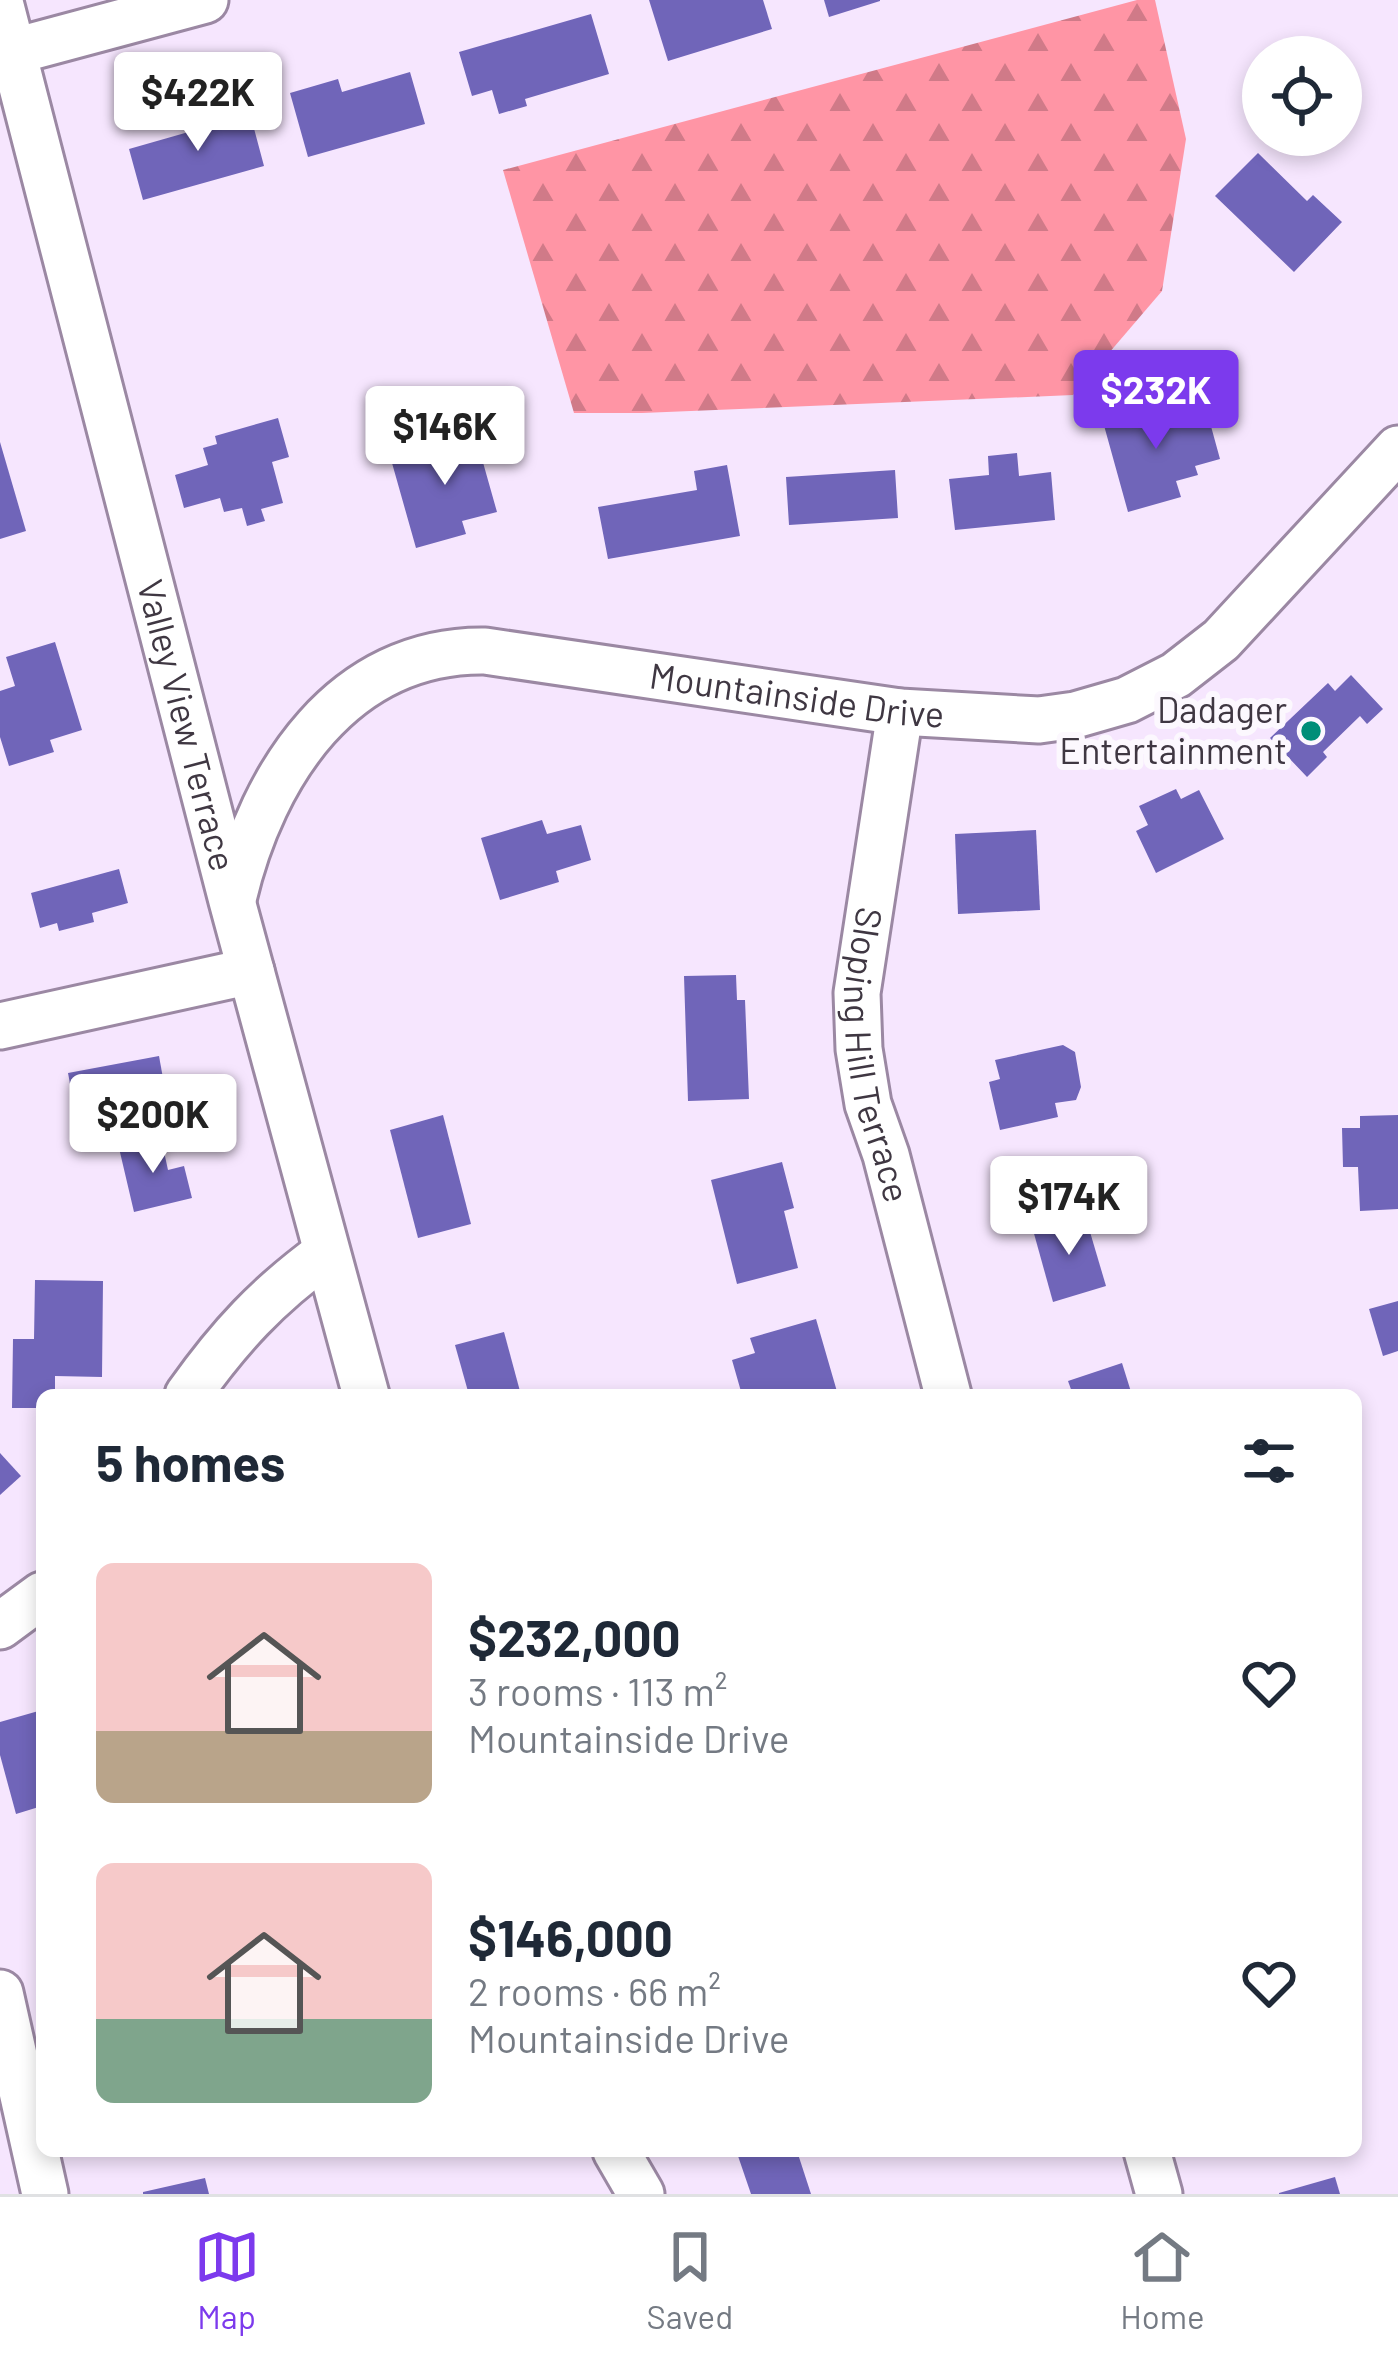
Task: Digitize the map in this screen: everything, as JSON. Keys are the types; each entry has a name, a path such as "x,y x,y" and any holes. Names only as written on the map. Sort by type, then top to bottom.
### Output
{"street":[{"path":"7,53 205,0"},
{"name":"Valley View Terrace","path":"0,2 7,53 364,1389"},
{"name":"Mountainside Drive","path":"232,901 258,815 283,771 358,688 398,665 426,656 485,651 900,712 1039,720 1075,715 1127,700 1176,675 1221,640 1398,449"},
{"name":"Sloping Hill Terrace","path":"900,712 857,993 859,1049 868,1104 886,1155 947,1389"},
{"path":"0,1026 251,971"},
{"path":"192,1389 258,1307 326,1252"},
{"path":"0,1626 36,1599"},
{"path":"0,1993 36,2154"},
{"path":"37,2157 45,2194"},
{"path":"619,2157 641,2194"},
{"path":"1149,2157 1159,2194"}],"green space":[{"path":"1137,0 1155,0 1186,139 1162,291 1073,395 574,413 503,170"}],"building":[{"path":"649,0 763,0 772,29 668,61"},
{"path":"824,0 880,0 880,1 829,17"},
{"path":"591,14 609,74 525,99 527,106 499,114 492,90 472,96 459,52"},
{"path":"410,72 425,124 308,157 290,93 338,79 342,92"},
{"path":"248,106 264,166 143,200 129,149 192,131 189,122"},
{"path":"1255,156 1261,156 1307,201 1313,195 1342,222 1294,272 1215,196"},
{"path":"1137,401 1142,417 1180,406 1186,425 1209,419 1220,459 1195,466 1198,475 1176,481 1181,497 1128,512 1100,411"},
{"path":"278,418 289,457 272,462 283,503 261,509 265,521 247,526 242,508 224,512 220,498 184,508 175,475 208,465 203,448 217,444 215,436"},
{"path":"473,427 497,512 462,521 466,534 416,548 392,463 436,451 432,438"},
{"path":"0,442 26,531 0,539"},
{"path":"1017,453 1019,476 1051,472 1055,520 955,530 949,479 989,475 988,456"},
{"path":"727,465 740,536 608,559 598,507 697,490 694,471"},
{"path":"895,470 898,518 789,525 786,477"},
{"path":"55,642 82,730 50,740 54,752 9,766 0,737 0,691 15,686 6,657"},
{"name":"Dadager Entertainment","path":"1351,675 1383,709 1367,724 1360,716 1323,752 1327,757 1307,777 1270,738 1328,683 1335,691"},
{"path":"1176,789 1181,799 1199,790 1224,839 1156,873 1136,831 1148,825 1139,806"},
{"path":"542,820 547,834 581,825 591,860 556,871 559,882 500,900 481,838"},
{"path":"1036,830 1040,910 958,914 955,834"},
{"path":"119,869 128,903 92,913 94,922 59,931 57,923 40,928 31,893"},
{"path":"736,975 737,1000 745,1000 749,1099 688,1101 684,976"},
{"path":"1063,1045 1075,1052 1081,1087 1076,1100 1055,1103 1058,1117 1000,1130 989,1082 1000,1079 995,1060"},
{"path":"159,1056 168,1106 77,1122 68,1073"},
{"path":"443,1115 471,1224 418,1238 390,1130"},
{"path":"1398,1115 1398,1209 1360,1211 1358,1167 1343,1167 1342,1128 1360,1128 1360,1116"},
{"path":"161,1138 168,1170 184,1166 192,1198 134,1212 119,1148"},
{"path":"782,1162 794,1208 784,1211 798,1268 737,1284 711,1180"},
{"path":"1085,1215 1106,1286 1053,1302 1033,1230"},
{"path":"35,1280 103,1281 102,1377 55,1376 55,1389 36,1389 36,1408 12,1408 13,1339 34,1339"},
{"path":"1398,1301 1398,1351 1383,1356 1369,1309"},
{"path":"816,1319 836,1389 740,1389 732,1360 755,1353 750,1338"},
{"path":"504,1332 519,1389 467,1389 455,1345"},
{"path":"1122,1363 1130,1389 1071,1389 1068,1381"},
{"path":"0,1453 21,1476 0,1495"},
{"path":"36,1712 36,1808 16,1814 0,1755 0,1722"},
{"path":"738,2157 799,2157 811,2194 751,2194"},
{"path":"1335,2177 1340,2194 1279,2194 1279,2193"},
{"path":"205,2178 209,2194 143,2194 143,2192"}],"place":[{"name":"Dadager Entertainment","path":"1311,731"}]}
